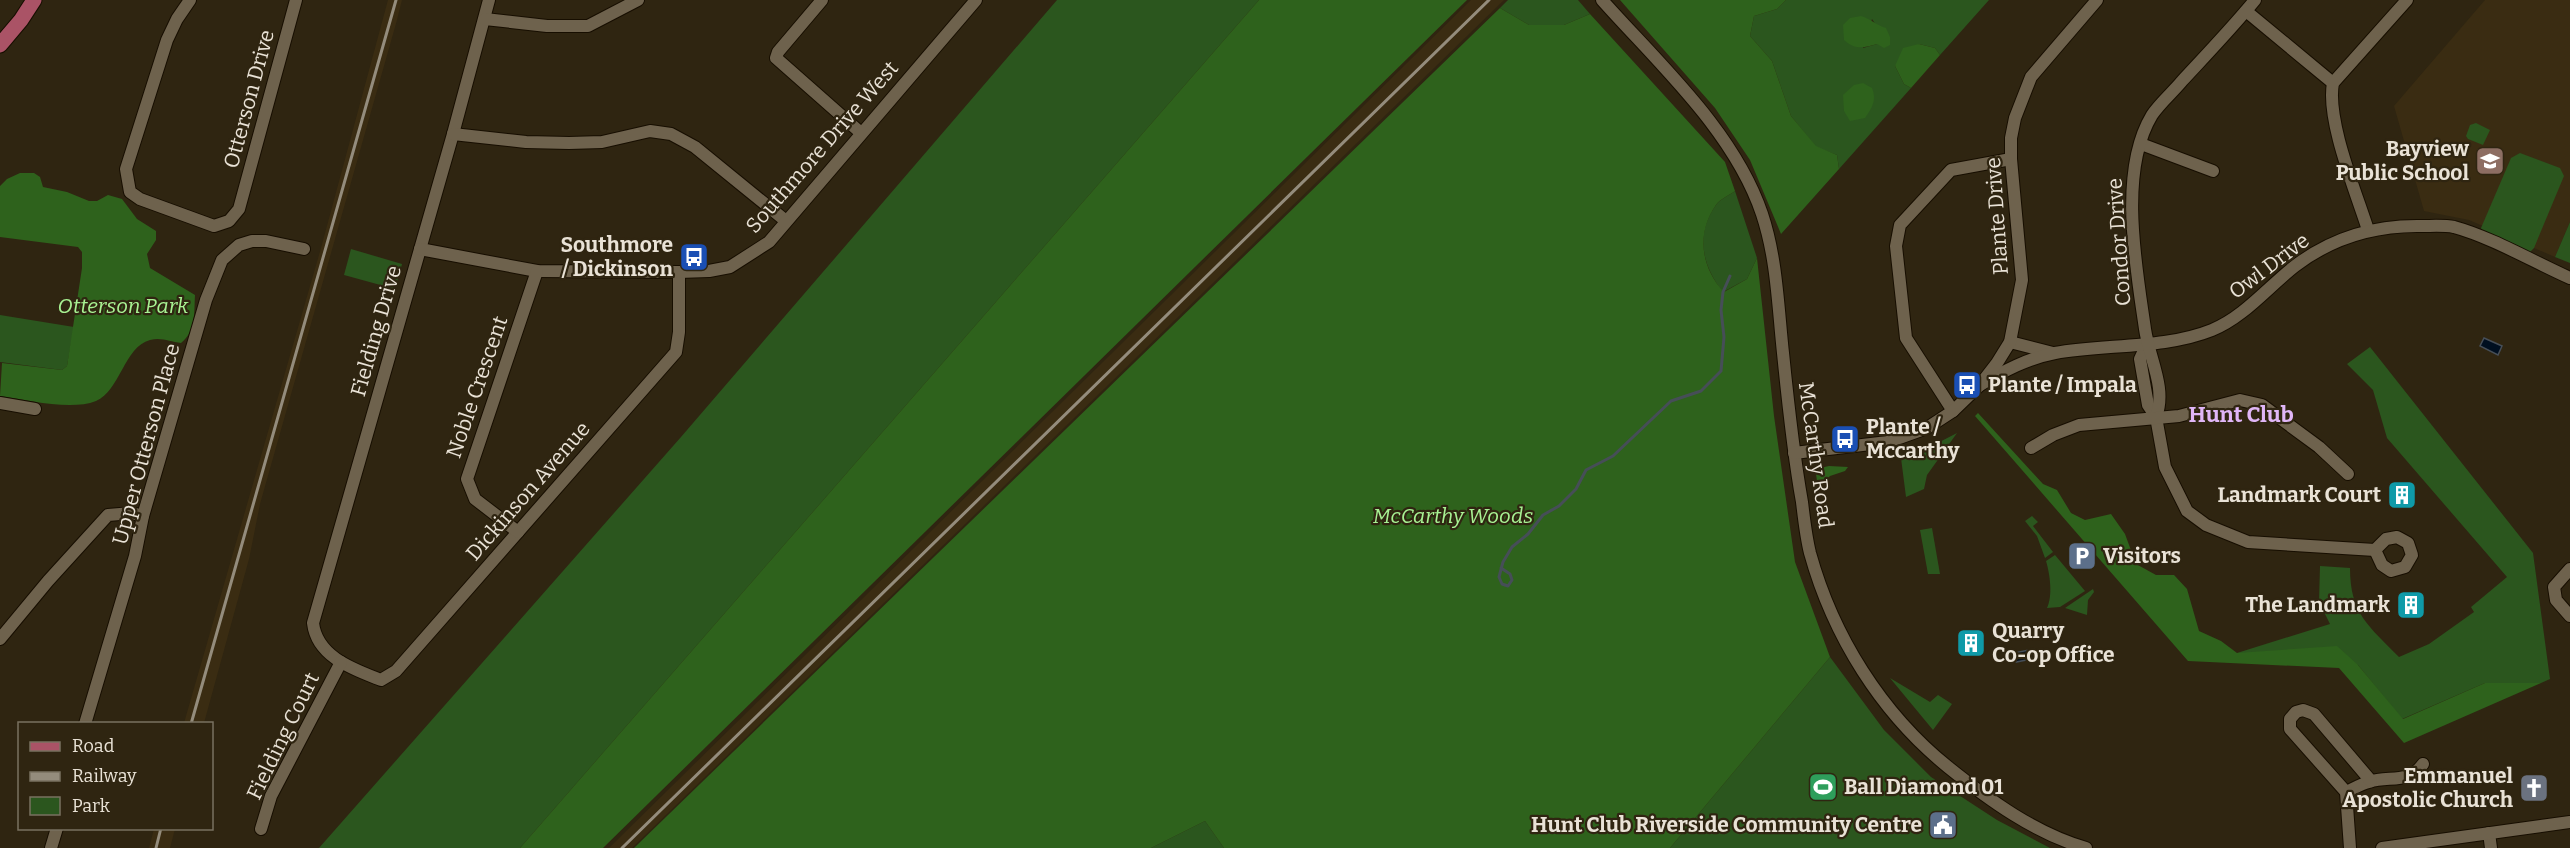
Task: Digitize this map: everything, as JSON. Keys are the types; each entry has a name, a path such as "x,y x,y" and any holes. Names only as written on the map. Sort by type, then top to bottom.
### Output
{"main road":[{"path":"0,30 32,0"},
{"path":"0,45 21,20 32,0"}],"street":[{"name":"Otterson Drive","path":"190,0 167,40 126,169 130,192 147,203 214,226 229,221 239,208 296,0"},
{"name":"Fielding Drive","path":"341,662 321,646 313,623 489,0"},
{"path":"485,19 547,26 588,26 638,0"},
{"path":"822,0 778,52 776,58 861,133"},
{"name":"Southmore Drive West","path":"420,249 537,270 679,272 709,271 730,267 769,242 976,0"},
{"name":"McCarthy Road","path":"1602,0 1706,117 1733,153 1761,212 1773,258 1794,453 1809,551 1833,619 1869,682 1926,749 1997,804 2066,845 2086,848"},
{"name":"Plante Drive","path":"1794,453 1894,441 1927,428 1953,411 1980,385 2010,342 2022,280 2011,159 2011,138 2015,118 2031,77 2097,0"},
{"name":"Condor Drive","path":"2255,0 2152,115 2134,160 2131,186 2147,344 2153,357 2161,404 2156,417 2165,467 2183,506 2206,525 2248,542 2375,550"},
{"path":"2368,230 2334,120 2330,98 2333,83 2407,0"},
{"path":"2246,11 2333,83"},
{"path":"453,134 526,142 569,143 602,142 650,131 671,134 695,147 786,221"},
{"path":"2141,144 2213,171"},
{"path":"1953,411 1906,338 1896,246 1900,225 1951,170 2011,159"},
{"name":"Owl Drive","path":"1980,385 2025,362 2054,353 2147,344 2213,330 2247,308 2296,266 2335,241 2368,230 2408,226 2451,227 2472,233 2570,278"},
{"name":"Upper Otterson Place","path":"85,722 135,556 143,516 206,300 222,260 239,245 252,241 266,241 304,249"},
{"name":"Noble Crescent","path":"518,532 475,499 467,479 537,270"},
{"name":"Dickinson Avenue","path":"341,662 381,680 389,677 676,351 679,332 679,272"},
{"name":"Owl Drive","path":"2010,342 2054,353"},
{"path":"2031,448 2053,435 2079,425 2179,416 2240,400 2262,405 2319,447 2348,474"},
{"path":"0,403 35,409"},
{"path":"0,639 48,581 108,515 132,513 143,516"},
{"path":"2570,568 2554,587 2556,600 2570,616"},
{"name":"Fielding Court","path":"261,829 271,796 341,662"},
{"path":"2350,848 2346,792 2290,729 2290,719 2296,712 2303,710 2314,714 2371,781"},
{"path":"2346,792 2371,781 2395,780 2418,772 2423,764"},
{"path":"2382,848 2570,822"},
{"path":"51,848 56,830"},
{"path":"2489,833 2491,848"}],"shaded area":[{"path":"388,0 402,0 260,504 249,559 204,722 184,722 321,248"},
{"path":"1471,0 1504,0 632,848 609,848"},
{"name":"Bayview Public School","path":"2485,0 2570,0 2570,222 2555,257 2469,220 2424,211 2394,106"},
{"path":"154,830 175,830 170,848 149,848"}],"green space":[{"path":"1057,0 1259,0 520,848 319,848 681,437"},
{"path":"1259,0 1467,0 603,848 520,848"},
{"path":"1508,0 1578,0 1590,14 1564,25 1529,25 1500,8"},
{"path":"1620,0 1786,0 1777,9 1754,16 1750,36 1772,61 1791,116 1816,146 1837,155 1839,169 1781,234 1750,160 1715,108"},
{"path":"1786,0 1989,0 1940,55 1935,48 1919,44 1895,66 1904,84 1911,88 1839,169 1837,155 1816,147 1791,116 1772,61 1750,36 1754,16 1777,9","holes":["1872,19 1876,25 1877,44 1863,48"]},
{"name":"McCarthy Woods","path":"1500,8 1529,25 1564,25 1590,14 1725,162 1735,191 1716,205 1706,227 1704,239 1706,261 1716,283 1724,292 1747,279 1757,258 1774,416 1795,562 1830,657 1670,848 1224,848 1205,821 1151,848 634,848"},
{"path":"1861,16 1886,28 1890,37 1890,45 1884,48 1877,44 1860,47 1844,40 1843,25 1850,18"},
{"path":"1919,44 1935,48 1940,55 1911,88 1904,84 1895,66 1903,48"},
{"path":"1863,83 1872,88 1873,104 1865,118 1850,121 1844,111 1843,95 1854,85"},
{"path":"2476,123 2490,130 2483,145 2466,136 2470,125"},
{"path":"2520,153 2560,168 2564,176 2534,248 2530,252 2482,232 2481,228 2511,158"},
{"name":"Otterson Park","path":"20,173 34,173 40,177 43,187 67,192 89,201 97,201 108,195 122,199 137,219 156,231 156,240 147,254 150,268 195,295 192,327 186,338 181,343 158,339 141,344 134,351 111,388 96,401 86,404 62,405 0,396 2,363 62,370 67,366 82,268 82,252 78,247 0,237 0,186 7,179"},
{"path":"1735,191 1757,258 1747,279 1723,292 1710,272 1703,238 1709,216 1716,205"},
{"path":"2570,222 2570,263 2555,257"},
{"path":"351,249 402,264 395,289 344,275"},
{"path":"0,315 74,327 67,366 62,370 0,362"},
{"path":"2370,347 2533,553 2550,679 2541,683 2485,683 2402,719 2358,665 2237,653 2330,624 2319,602 2320,566 2350,568 2353,597 2363,618 2399,657 2429,644 2474,612 2471,607 2507,577 2387,438 2373,390 2347,364"},
{"path":"1978,413 2043,484 2057,490 2071,513 2085,520 2111,514 2125,534 2136,564 2156,575 2174,575 2187,589 2199,631 2221,641 2237,653 2337,646 2358,665 2403,719 2485,683 2541,683 2404,743 2339,668 2188,661 1975,416"},
{"path":"1957,433 1927,475 1924,489 1906,497 1901,458 1928,448"},
{"path":"1848,467 1845,471 1830,476 1821,484 1817,481 1816,474 1820,468"},
{"path":"2032,516 2038,522 2033,526 2053,552 2045,558 2037,536 2025,521"},
{"path":"1932,528 1940,574 1928,574 1920,530"},
{"path":"2055,555 2085,591 2060,607 2047,608 2050,585 2046,561"},
{"path":"2093,589 2094,592 2088,600 2087,615 2065,608"},
{"path":"1830,657 1884,730 1931,777 1997,820 2050,848 1670,848"},
{"path":"1890,678 1930,702 1938,695 1952,704 1933,730"},
{"path":"1205,821 1224,848 1151,848"}],"water":[{"path":"2484,338 2502,346 2498,355 2480,346"},
{"path":"2034,649 2036,658 2016,662 2014,653"}],"waterway":[{"path":"1501,568 1510,574 1512,580 1508,586 1502,584 1499,577 1503,562 1512,547 1528,534 1543,515 1559,506 1576,489 1586,470 1613,456 1671,401 1701,391 1721,371 1724,337 1721,310 1723,292 1730,276"}],"railway":[{"path":"192,722 396,0"},
{"path":"622,848 1489,0"},
{"path":"156,848 160,830"}],"place":[{"name":"Bayview Public School","path":"2490,161"},
{"name":"Southmore / Dickinson","path":"694,257"},
{"name":"Plante / Impala","path":"1967,385"},
{"name":"Plante / Mccarthy","path":"1845,439"},
{"name":"Landmark Court","path":"2402,495"},
{"name":"Visitors","path":"2082,556"},
{"name":"The Landmark","path":"2411,605"},
{"name":"Quarry Co-op Office","path":"1971,643"},
{"name":"Ball Diamond 01","path":"1823,787"},
{"name":"Emmanuel Apostolic Church","path":"2534,788"},
{"name":"Hunt Club Riverside Community Centre","path":"1943,825"}],"district":[{"name":"Hunt Club","path":"2241,414"}]}
